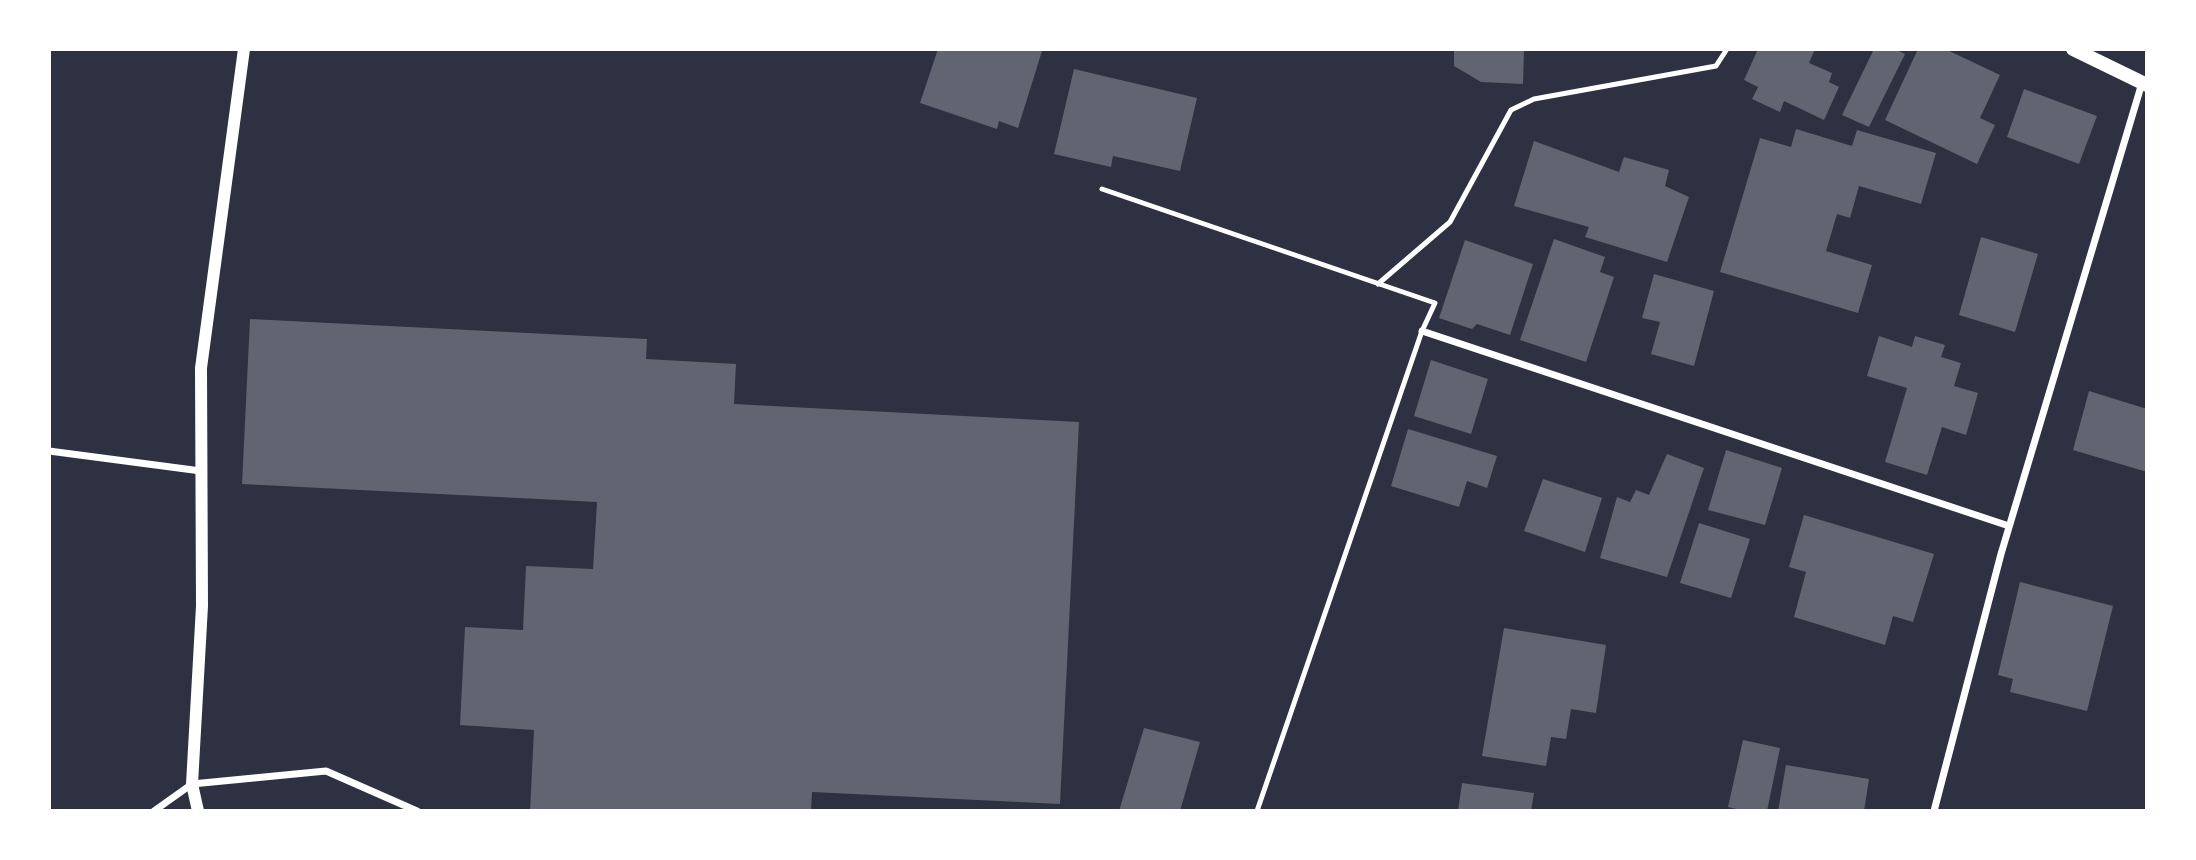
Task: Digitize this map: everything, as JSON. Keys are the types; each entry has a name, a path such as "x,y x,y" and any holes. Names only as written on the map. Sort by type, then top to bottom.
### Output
{"main road":[{"path":"2073,49 2145,84"}],"street":[{"path":"198,811 192,784 202,606 201,368 244,49"},
{"path":"1934,811 2009,526 2145,84"},
{"path":"1422,331 2009,526"},
{"path":"49,451 201,471"},
{"path":"154,811 192,784 326,771 417,811"}],"lane":[{"path":"1378,284 1450,222 1511,110 1534,99 1716,66 1727,49"},
{"path":"1102,190 1435,303 1422,331 1257,811"}],"building":[{"path":"938,49 1042,51 1018,128 999,121 997,129 920,103"},
{"path":"1454,49 1524,49 1523,84 1481,82 1454,66"},
{"path":"1758,49 1815,49 1809,63 1832,73 1829,82 1839,87 1824,120 1784,101 1780,112 1752,99 1758,87 1744,80"},
{"path":"1874,49 1895,49 1905,54 1869,127 1842,115"},
{"path":"1918,49 1945,49 2000,75 1980,118 1995,125 1977,164 1885,120"},
{"path":"1074,69 1197,98 1180,171 1113,156 1111,167 1054,154"},
{"path":"2024,89 2097,116 2079,164 2007,137"},
{"path":"1796,129 1852,146 1857,130 1936,153 1921,204 1859,186 1850,218 1837,214 1826,251 1872,265 1858,313 1720,272 1760,138 1791,147"},
{"path":"1534,141 1619,172 1624,157 1669,170 1665,186 1689,197 1667,262 1585,237 1589,227 1514,206"},
{"path":"1981,237 2038,254 2015,332 1959,315"},
{"path":"1554,239 1605,257 1600,272 1614,277 1586,362 1520,340"},
{"path":"1465,240 1533,264 1510,335 1477,324 1472,329 1439,318"},
{"path":"1654,274 1714,291 1694,366 1651,354 1660,322 1642,318"},
{"path":"250,319 647,339 646,359 736,364 734,404 1079,422 1060,804 812,792 811,811 530,811 534,730 460,725 465,627 523,630 526,566 593,569 597,502 242,484"},
{"path":"1879,336 1912,347 1915,336 1945,345 1941,357 1961,363 1954,386 1978,393 1966,435 1942,427 1927,475 1885,462 1907,388 1867,376"},
{"path":"1431,360 1488,379 1471,434 1414,416"},
{"path":"2089,391 2147,409 2147,472 2073,450"},
{"path":"1408,429 1497,456 1487,488 1467,481 1459,507 1391,486"},
{"path":"1726,450 1782,468 1765,525 1708,510"},
{"path":"1667,454 1704,468 1667,577 1600,558 1617,497 1630,502 1636,490 1649,495"},
{"path":"1543,479 1602,498 1585,552 1524,531"},
{"path":"1804,515 1934,554 1913,622 1893,616 1885,645 1794,617 1806,572 1789,567"},
{"path":"1699,523 1750,539 1731,598 1680,583"},
{"path":"2020,582 2113,606 2087,711 2010,692 2013,679 1998,675"},
{"path":"1504,628 1606,645 1596,713 1571,709 1566,739 1551,737 1546,766 1482,756"},
{"path":"1144,728 1200,742 1180,811 1119,811"},
{"path":"1743,740 1780,748 1767,811 1745,811 1728,807"},
{"path":"1786,765 1869,779 1864,811 1778,811"},
{"path":"1462,783 1534,793 1531,811 1458,811"}]}
